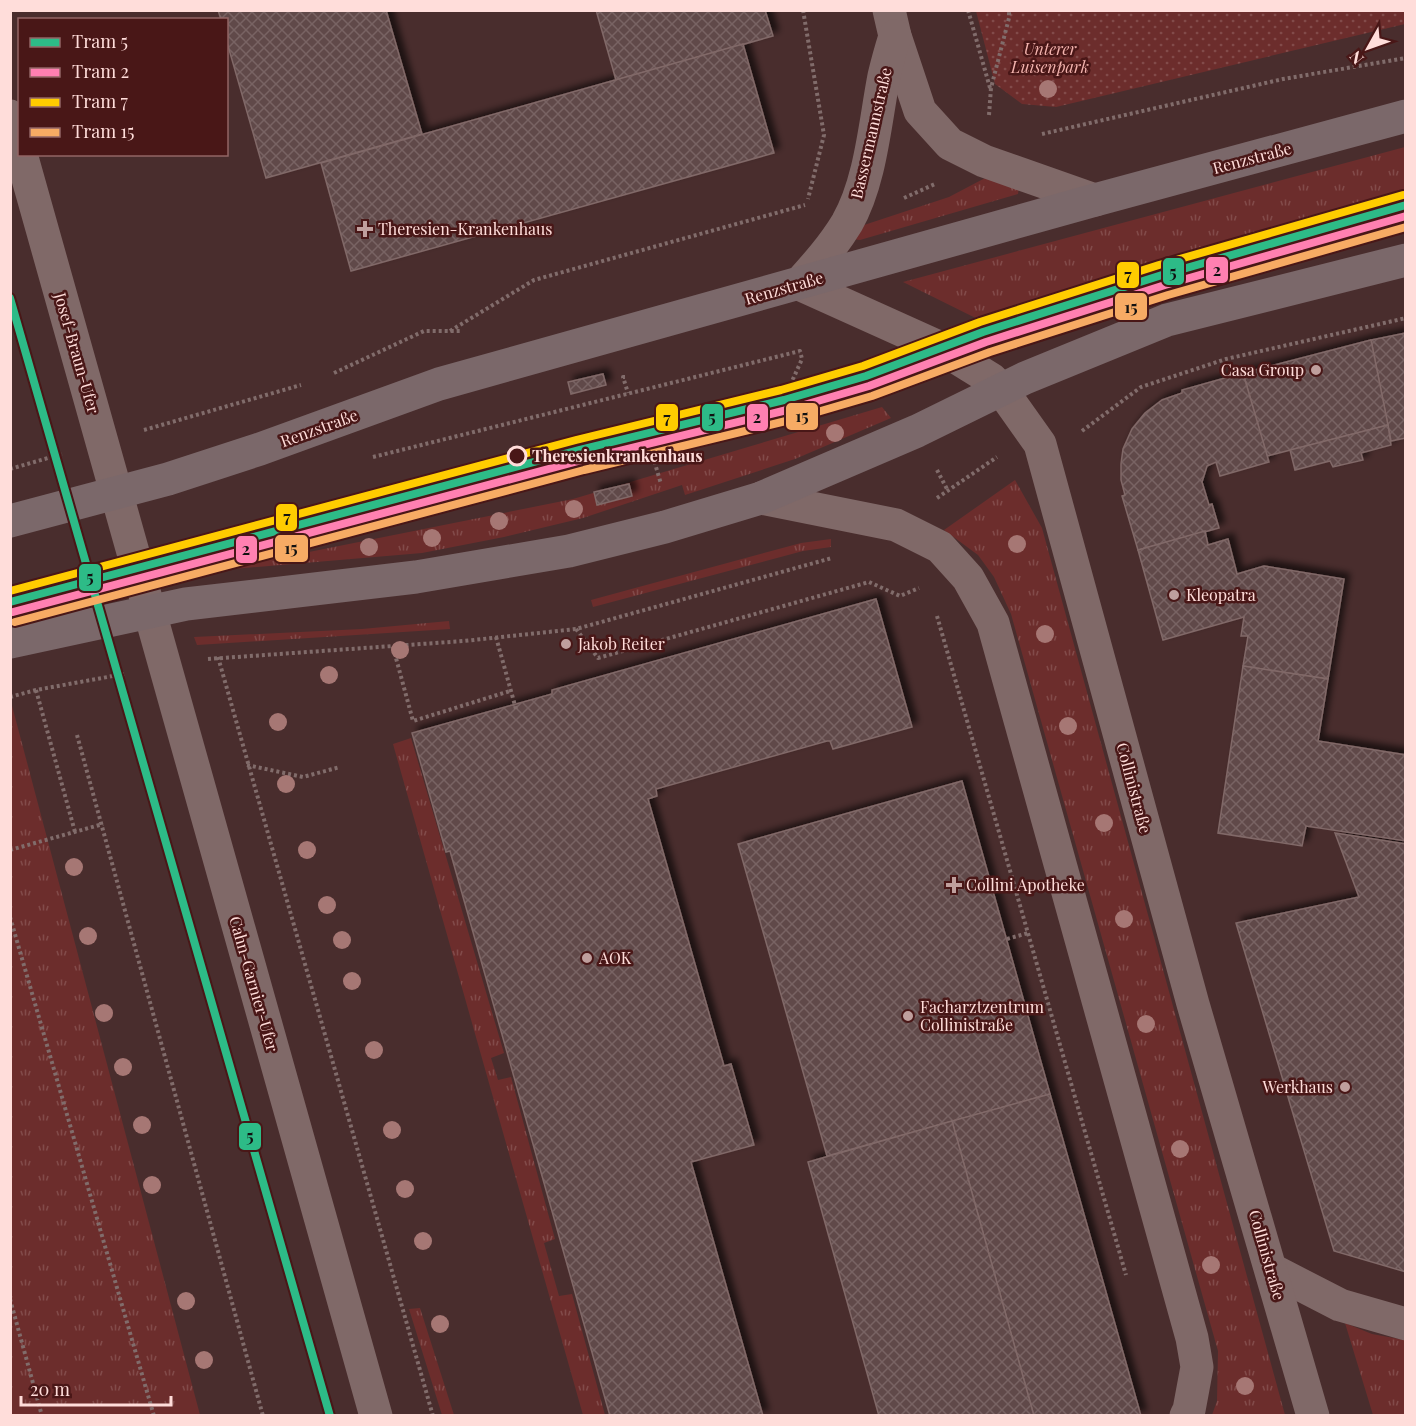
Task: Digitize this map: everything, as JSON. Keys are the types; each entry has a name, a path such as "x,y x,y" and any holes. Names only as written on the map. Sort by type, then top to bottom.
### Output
{"main road":[{"name":"Renzstraße","path":"10,521 168,479 260,449 439,384 1095,200 1406,116"},
{"path":"10,642 186,604 416,577 569,551 665,527 760,498 917,431 1002,389 1167,320 1406,260"}],"street":[{"name":"Bassermannstraße","path":"892,23 920,111 950,144 984,161 1095,200"},
{"name":"Bassermannstraße","path":"799,284 827,254 848,221 861,189 871,150 892,23"},
{"path":"10,116 18,142"},
{"name":"Josef-Braun-Ufer","path":"22,156 133,552"},
{"name":"Collinistraße","path":"799,284 941,348 991,379 1002,389 1040,444 1193,1004 1313,1416"},
{"path":"760,498 896,525 940,547 968,578 993,623 1192,1338 1197,1367 1188,1413"},
{"name":"Cahn-Garnier-Ufer","path":"133,552 376,1416"},
{"path":"1272,1270 1340,1305 1406,1323"}],"path":[{"path":"803,10 824,135 803,216"},
{"path":"968,10 991,88"},
{"path":"984,161 991,88 1009,10"},
{"path":"848,221 876,211 984,161 1023,139 1283,79 1406,58"},
{"path":"450,331 534,280 806,205"},
{"path":"896,525 1000,455 1078,433 1142,387 1226,359 1406,318"},
{"path":"332,374 424,331 472,330"},
{"path":"366,459 800,351 802,359 775,420"},
{"path":"153,428 310,382"},
{"path":"302,541 760,423"},
{"path":"651,450 661,484"},
{"path":"201,660 218,657 393,647 576,629 834,557"},
{"path":"576,629 598,658 868,582 900,596 928,584"},
{"path":"934,607 1129,1284"},
{"path":"496,637 516,710"},
{"path":"393,647 413,721 510,691"},
{"path":"218,657 433,1416"},
{"path":"10,697 130,673"},
{"path":"36,690 75,832"},
{"path":"77,735 263,1416"},
{"path":"247,765 303,777 340,767"},
{"path":"10,850 102,824"},
{"path":"10,917 154,1416"},
{"path":"1007,939 1028,933"},
{"path":"10,1299 42,1416"}],"green space":[{"name":"Unterer Luisenpark","path":"1405,10 1405,24 1056,107 1022,104 995,84 976,11"},
{"path":"1405,147 1405,222 1152,298 1028,344 903,282"},
{"path":"987,177 1019,187 1018,194 860,240 852,239 855,228 949,197"},
{"path":"882,407 891,418 795,459 685,495 682,485 583,518 422,553 209,571 286,542 289,556 573,499"},
{"path":"1015,480 1042,528 1285,1415 1212,1415 1217,1401 1218,1351 1011,614 994,577 978,555 944,530"},
{"path":"831,539 831,547 803,551 593,607 591,600 801,543"},
{"path":"449,621 450,629 197,645 194,637 362,629"},
{"path":"11,702 200,1415 11,1415"},
{"path":"411,738 504,1053 491,1058 498,1080 511,1077 555,1239 544,1243 559,1296 572,1294 605,1415 583,1415 393,744"},
{"path":"420,1308 454,1415 442,1415 409,1309"},
{"path":"1345,1323 1372,1334 1405,1340 1405,1415 1373,1415"}],"building":[{"path":"218,10 386,10 422,134 266,178 228,46 228,18 220,18"},
{"path":"596,10 765,10 773,36 616,80"},
{"path":"743,44 774,153 351,271 321,163"},
{"path":"1406,333 1406,438 1391,441 1371,340"},
{"path":"1371,340 1388,425 1267,456 1243,373"},
{"path":"1243,373 1269,462 1220,476 1216,462 1207,466 1202,482 1219,528 1138,550 1122,496 1125,495 1121,480 1123,449 1132,429 1145,413 1162,400 1182,393 1182,390"},
{"path":"603,374 606,385 571,394 568,382"},
{"path":"1388,425 1391,445 1361,453 1363,460 1333,467 1330,461 1295,470 1290,450"},
{"path":"629,484 632,496 597,505 594,492"},
{"path":"1205,531 1208,545 1228,539 1237,574 1264,566 1344,579 1328,679 1243,666 1248,636 1241,636 1244,617 1163,640 1138,550"},
{"name":"AOK","path":"876,599 912,727 833,749 830,741 827,741 656,789 657,796 648,799 724,1066 731,1064 754,1145 691,1162 763,1416 610,1416 450,851 446,852 412,733 552,694 552,690"},
{"path":"1243,666 1328,679 1318,741 1406,755 1406,841 1306,826 1302,846 1218,833"},
{"name":"Facharztzentrum Collinistraße","path":"962,781 1050,1094 827,1156 738,844"},
{"name":"Werkhaus","path":"1335,833 1406,844 1406,1272 1334,1251 1236,923 1359,897"},
{"path":"1050,1094 1141,1416 1034,1416 952,1121"},
{"path":"952,1121 1034,1416 879,1416 808,1162"}],"tram line":[{"name":"7","path":"10,591 576,440 781,390 863,366 980,322 1159,265 1403,195"},
{"name":"5","path":"10,602 579,450 784,400 866,376 983,332 1162,275 1406,205"},
{"name":"2","path":"13,612 582,460 787,410 869,386 986,342 1165,285 1406,216"},
{"name":"15","path":"15,622 584,470 790,420 872,396 990,352 1168,295 1406,227"},
{"name":"5","path":"10,298 330,1416"}],"place":[{"name":"Theresien-Krankenhaus","path":"365,229"},
{"name":"Casa Group","path":"1316,370"},
{"name":"Theresienkrankenhaus","path":"517,456"},
{"name":"Kleopatra","path":"1174,595"},
{"name":"Jakob Reiter","path":"566,644"},
{"name":"Collini Apotheke","path":"954,885"},
{"name":"AOK","path":"587,958"},
{"name":"Facharztzentrum Collinistraße","path":"908,1016"},
{"name":"Werkhaus","path":"1345,1087"}]}
